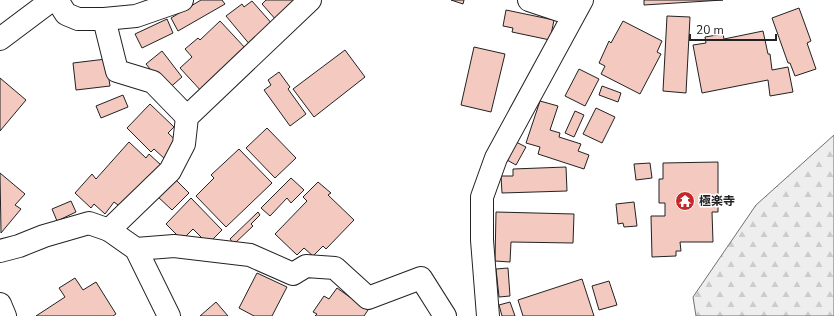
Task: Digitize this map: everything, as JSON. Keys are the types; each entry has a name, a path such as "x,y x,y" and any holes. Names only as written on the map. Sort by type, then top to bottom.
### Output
{"street":[{"path":"0,39 52,0"},
{"path":"57,0 66,14 78,19 104,19 136,16 182,0"},
{"path":"109,230 170,171 184,144 187,117 310,0"},
{"path":"529,0 559,10 582,0"},
{"path":"488,316 482,240 482,197 496,158 582,0"},
{"path":"104,19 117,71 153,82 187,117"},
{"path":"0,251 19,246 44,236 89,224 109,230 136,249 169,316"},
{"path":"136,249 174,246 250,255 293,274 306,266 335,268 368,298 421,278 445,316"},
{"path":"0,304 5,316"}],"green space":[{"path":"834,135 834,316 696,316 693,297 756,205"}],"building":[{"path":"201,0 222,0 225,4 178,31 171,18"},
{"path":"266,0 300,0 277,21 262,4"},
{"path":"451,0 464,0 463,4"},
{"path":"644,0 723,0 644,5"},
{"path":"252,1 274,26 251,46 226,16 242,4 244,7"},
{"path":"799,8 811,41 807,43 816,69 795,76 790,63 788,63 772,18"},
{"path":"506,10 554,20 550,40 512,32 513,28 503,26"},
{"path":"667,16 690,17 686,93 663,91"},
{"path":"167,19 173,33 142,48 135,34"},
{"path":"220,21 248,51 203,93 180,68 192,57 185,49 198,38 200,40"},
{"path":"623,21 662,41 657,52 661,54 640,94 601,74 605,66 599,63 609,41 611,43"},
{"path":"763,31 768,54 770,54 772,70 788,67 793,92 770,96 768,80 702,93 693,45 706,43 705,37 723,34 724,39"},
{"path":"474,47 505,54 491,112 461,105"},
{"path":"345,50 365,77 314,117 293,89"},
{"path":"162,51 182,77 167,90 146,64"},
{"path":"106,59 110,86 76,90 73,63"},
{"path":"579,69 599,79 585,106 565,96"},
{"path":"279,72 290,87 288,89 306,114 290,126 264,90 271,85 268,80"},
{"path":"0,78 26,100 0,131"},
{"path":"602,86 621,93 618,102 599,95"},
{"path":"123,95 128,107 101,118 96,106"},
{"path":"540,101 558,106 550,130 560,133 559,137 581,144 578,151 589,155 584,169 538,154 540,147 526,143"},
{"path":"150,104 174,127 168,133 181,145 166,160 154,149 151,152 127,128"},
{"path":"596,108 615,117 602,143 583,134"},
{"path":"575,111 584,115 574,137 565,133"},
{"path":"267,128 296,158 275,178 246,148"},
{"path":"129,142 146,158 149,154 161,165 122,208 114,202 105,214 94,204 91,208 75,193 92,174 96,179"},
{"path":"516,142 526,147 516,165 507,160"},
{"path":"239,149 272,183 226,227 196,196 214,178 211,175"},
{"path":"718,162 718,212 712,212 713,242 680,242 681,251 676,251 676,256 652,257 651,216 665,216 665,203 659,203 659,179 663,179 663,163"},
{"path":"650,163 652,178 636,180 634,164"},
{"path":"566,167 567,191 502,193 501,176 513,176 513,169"},
{"path":"0,173 25,194 15,205 21,209 1,233"},
{"path":"291,178 304,190 291,203 287,198 270,216 261,208"},
{"path":"175,179 189,193 172,210 157,196"},
{"path":"318,182 331,193 328,195 354,220 326,249 323,246 313,256 304,248 297,255 275,234 307,201 303,197"},
{"path":"191,198 222,230 208,244 193,229 182,240 166,224"},
{"path":"71,201 76,212 57,221 52,209"},
{"path":"634,202 637,226 624,227 623,223 618,224 616,204"},
{"path":"258,212 260,215 251,224 253,226 234,244 230,239"},
{"path":"496,212 574,214 573,243 511,242 510,262 495,261"},
{"path":"508,268 510,296 499,297 496,269"},
{"path":"257,273 287,287 272,316 254,316 239,308"},
{"path":"75,278 83,290 96,282 116,314 113,316 36,316 65,297 59,288"},
{"path":"582,279 594,316 523,316 518,300"},
{"path":"609,281 617,305 599,310 592,286"},
{"path":"337,288 368,310 364,316 315,316 317,314 313,312 324,296 329,299"},
{"path":"216,302 228,316 200,316"},
{"path":"510,302 515,316 502,316 499,305"}],"place":[{"name":"極楽寺","path":"685,201"}]}
